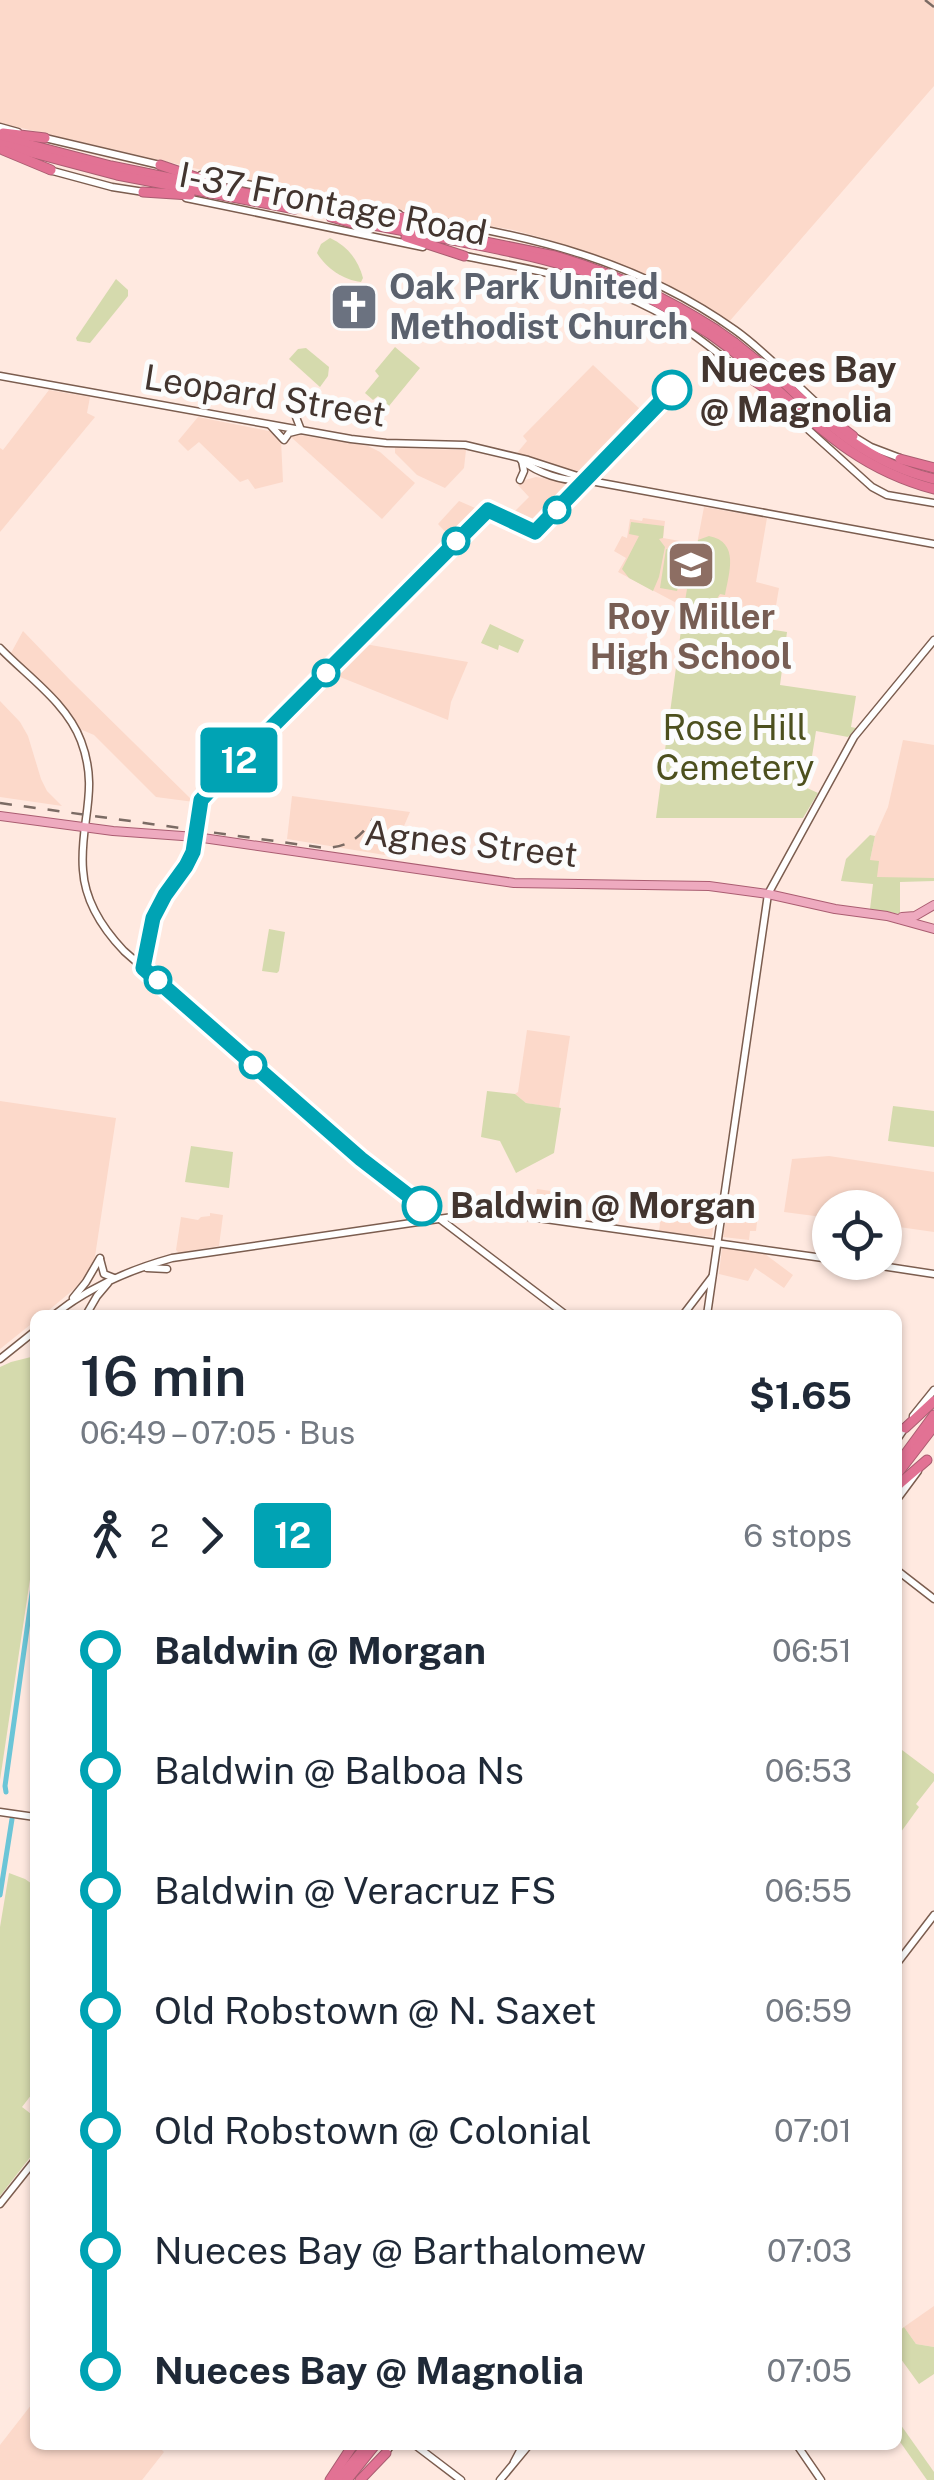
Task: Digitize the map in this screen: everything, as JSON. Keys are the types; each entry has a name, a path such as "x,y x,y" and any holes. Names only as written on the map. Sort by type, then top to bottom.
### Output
{"highway":[{"path":"0,141 45,138"},
{"path":"0,141 114,171"},
{"path":"0,141 83,168 380,220 496,247"},
{"path":"0,141 50,170"},
{"path":"160,165 233,194 331,217 587,266 682,308 853,436"},
{"path":"143,192 233,194"},
{"path":"331,217 464,256"},
{"path":"362,217 418,218"},
{"path":"518,251 629,289 713,332"},
{"path":"733,346 822,430"},
{"path":"741,372 854,456 934,492"},
{"path":"779,378 848,442 891,465 934,479"},
{"path":"900,459 934,466"},
{"path":"905,1428 934,1401"},
{"path":"902,1459 934,1415"},
{"path":"902,1469 934,1426"},
{"path":"902,1482 927,1460"},
{"path":"331,2480 350,2450"},
{"path":"331,2480 362,2450"},
{"path":"348,2480 372,2450"},
{"path":"361,2480 387,2450"}],"main road":[{"name":"I-37 Frontage Road","path":"45,138 418,218 509,233 584,254 657,284 733,328 731,364 866,484 888,495 934,503"},
{"name":"I-37 Frontage Road","path":"50,170 112,187 324,225 582,281 625,296 733,346"},
{"path":"733,346 853,436 900,459"},
{"path":"704,358 731,364"},
{"name":"Leopard Street","path":"0,376 386,444 446,443 497,448 555,477 934,544"},
{"path":"269,424 284,440 289,433 301,430 296,417"},
{"path":"520,480 524,471 522,460"},
{"path":"708,1310 768,894 844,753 934,640"},
{"path":"0,648 59,706 80,736 91,786 83,871 98,918 108,934 361,1159 559,1310"},
{"name":"Agnes Street","path":"0,816 196,837 530,884 697,885 887,916 934,929"},
{"path":"887,916 915,916 934,905"},
{"path":"67,1304 113,1279 172,1258 438,1218 501,1214 812,1256"},
{"path":"60,1310 86,1282 100,1258 104,1274 113,1279"},
{"path":"141,1268 167,1269"},
{"path":"902,1269 934,1274"},
{"path":"687,1310 712,1276"},
{"path":"89,1310 113,1279"},
{"path":"0,1359 30,1335"},
{"path":"902,1432 934,1390"},
{"path":"902,1493 934,1450"},
{"path":"902,1574 934,1599"},
{"path":"0,1812 30,1816"},
{"path":"902,1957 934,1915"},
{"path":"0,2204 30,2166"},
{"path":"422,2450 461,2480"},
{"path":"500,2480 524,2450"},
{"path":"800,2450 821,2480"}],"shaded area":[{"path":"0,0 934,0 934,86 728,323 615,263 547,239 275,187 0,123"},
{"path":"593,365 644,413 583,473 517,453 527,441 523,436"},
{"path":"49,390 90,397 87,413 95,417 0,532 0,448 3,450"},
{"path":"198,417 274,432 281,440 283,482 255,489 248,479 240,482 199,442 188,451 178,441"},
{"path":"294,434 368,446 415,483 382,519 291,437"},
{"path":"395,448 466,450 464,468 445,488 417,475 395,453"},
{"path":"536,477 576,485 569,492 562,491 563,499 534,528 510,516 529,497 518,485"},
{"path":"459,501 482,511 453,540 438,524"},
{"name":"Roy Miller High School","path":"704,507 767,518 756,582 779,588 773,623 686,608 618,572 626,558 614,551 622,536 627,538 630,519 665,521 663,538 697,544"},
{"path":"23,631 194,802 156,797 94,735 80,729 11,653"},
{"path":"359,643 468,662 451,702 448,720 330,673"},
{"path":"0,701 20,722 47,791 62,806 0,797"},
{"path":"903,740 934,745 934,878 877,878 870,860 888,807"},
{"path":"292,796 410,812 391,856 287,839"},
{"path":"527,1030 570,1036 559,1108 526,1103 515,1094"},
{"path":"0,1101 116,1118 94,1263 83,1282 49,1310 30,1310 30,1325 0,1349"},
{"path":"829,1156 934,1172 934,1232 902,1227 902,1190 812,1190 812,1216 784,1212 792,1159"},
{"path":"537,1189 565,1193 561,1217 528,1213"},
{"path":"663,1201 716,1208 712,1237 659,1231"},
{"path":"728,1209 758,1213 756,1231 750,1231 749,1240 723,1237"},
{"path":"210,1213 223,1215 219,1246 179,1253 176,1250 181,1217 198,1220"},
{"path":"722,1248 765,1254 793,1275 784,1288 755,1268 748,1281 719,1274"},
{"path":"934,2306 934,2347 916,2344 904,2327"},
{"path":"30,2406 30,2450 164,2452 142,2480 0,2480 0,2445"}],"green space":[{"path":"330,238 355,259 361,282 342,276 317,253"},
{"path":"116,279 128,290 128,296 90,343 77,341 76,338"},
{"path":"395,347 420,368 389,406 378,396 373,400 365,393 379,376 375,371"},
{"path":"306,348 329,367 320,387 289,359 298,349"},
{"path":"631,522 664,526 663,538 659,539 665,547 653,591 629,578 622,569 639,536 629,534"},
{"path":"709,536 725,545 730,560 725,595 720,594 716,600 714,613 684,607 687,589 660,588 666,549 684,554 698,546 698,540"},
{"name":"Rose Hill Cemetery","path":"683,615 787,632 780,685 856,696 851,727 856,728 848,737 816,731 807,788 818,793 803,818 656,818"},
{"path":"490,624 524,640 518,653 481,643"},
{"path":"870,835 875,836 870,860 879,861 877,877 934,878 900,882 900,914 870,909 873,884 841,881 846,859"},
{"path":"269,929 285,932 277,973 262,971"},
{"path":"487,1091 515,1094 526,1103 561,1108 554,1153 516,1173 500,1141 481,1137"},
{"path":"893,1106 934,1111 934,1147 888,1141"},
{"path":"191,1146 233,1152 229,1188 185,1182"},
{"path":"30,1357 30,1579 0,1780 0,1367"},
{"path":"902,1750 934,1774 934,1781 916,1804 919,1807 902,1830"},
{"path":"9,1873 30,1882 30,2097 22,2107 30,2113 30,2157 0,2196 0,1927"},
{"path":"902,2329 916,2344 934,2347 934,2374 919,2384 902,2361"},
{"path":"902,2427 934,2472 934,2480 927,2480 902,2445"}],"waterway":[{"path":"6,1792 30,1608"},
{"path":"0,1895 12,1819"}],"railway":[{"path":"925,0 934,7"},
{"path":"0,803 325,848 353,840 373,819"}],"bus line":[{"name":"12","path":"422,1206 361,1159 143,968 153,918 193,852 201,800 225,774 488,510 535,532 672,390"}],"place":[{"name":"Oak Park United Methodist Church","path":"354,307"},
{"name":"Nueces Bay @ Magnolia","path":"672,390"},
{"name":"Roy Miller High School","path":"691,565"},
{"name":"Baldwin @ Morgan","path":"422,1206"}]}
